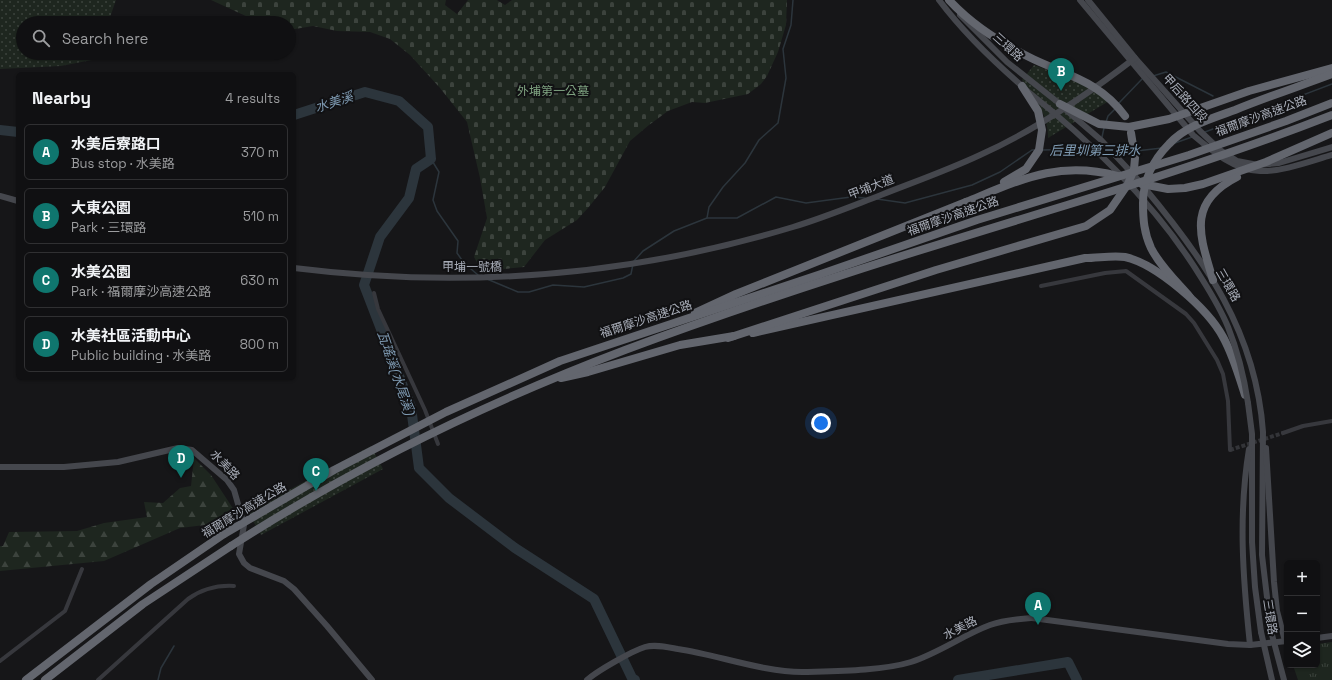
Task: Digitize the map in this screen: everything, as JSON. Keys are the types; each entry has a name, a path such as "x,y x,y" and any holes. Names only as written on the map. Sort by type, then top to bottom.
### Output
{"highway":[{"path":"728,338 936,270 1086,226 1110,210 1128,184 1134,168 1135,158 1131,133 1125,116 1107,95 1078,77 1035,60 995,39 975,25 948,0"},
{"path":"1060,104 1100,124 1129,127 1169,119 1255,89 1332,68"},
{"path":"1248,403 1223,337 1210,319 1161,264 1151,248 1145,234 1143,221 1143,197 1150,172 1157,158 1169,143 1180,134 1207,121 1332,74"},
{"path":"966,202 1026,169 1039,150 1042,130 1038,111 1022,86"},
{"name":"福爾摩沙高速公路","path":"26,680 151,584 224,534 334,470 446,412 560,361 977,220 1189,155 1332,103"},
{"name":"福爾摩沙高速公路","path":"45,680 143,604 270,521 395,451 554,379 623,351 706,321 796,291 1129,186 1285,134 1332,115"},
{"path":"1213,280 1200,236 1204,208 1210,196 1224,183 1266,162 1332,133"},
{"path":"1142,184 1168,189 1185,188 1203,184 1266,162"},
{"path":"673,323 736,294 1028,178 1067,169 1106,173 1124,178"},
{"path":"554,379 588,372 680,345 728,338 1085,258 1124,257 1140,262 1151,268 1190,298"}],"street":[{"name":"三環路","path":"939,0 952,18 976,43 1124,178 1180,245 1218,305 1228,327 1242,368 1248,403 1252,434 1252,542 1255,587 1261,632 1272,680"},
{"name":"三環路","path":"948,0 983,40 1007,62 1060,104 1101,140 1142,184 1192,247 1233,314 1248,355 1256,385 1263,432 1262,555 1270,630 1284,680"},
{"path":"1080,0 1151,81"},
{"path":"1088,0 1133,60"},
{"name":"甲埔大道","path":"589,270 644,263 736,243 796,226 848,208 960,164 1007,142 1050,118 1133,60"},
{"name":"甲后路四段","path":"1151,81 1220,150 1237,161 1258,165 1279,163 1332,147"},
{"name":"甲后路四段","path":"1151,81 1193,135 1214,154 1232,164 1259,171 1275,170 1332,155"},
{"path":"1124,178 1142,184"},
{"path":"0,196 16,200"},
{"name":"甲埔一號橋","path":"296,268 356,274 427,278 511,277 589,270"},
{"path":"1041,286 1105,272 1126,271 1186,314 1194,323 1217,360 1223,374 1228,401 1230,450"},
{"path":"374,293 378,309 425,410 438,444"},
{"path":"1283,433 1303,426 1332,421"},
{"path":"1263,432 1267,457 1271,547 1276,604 1284,634"},
{"path":"1250,645 1244,585 1242,514 1252,434"},
{"name":"水美路","path":"0,468 64,467 118,462 178,448 192,450 227,480 234,490 244,525 239,554 244,563 250,568 284,581 294,589 346,647 372,680"},
{"path":"0,661 65,611 82,569"},
{"path":"98,680 188,598 197,592 211,588 234,586"},
{"name":"水美路","path":"587,680 593,674 645,647 655,646 690,651 766,668 800,672 842,670 909,662 945,648 990,625 1015,619 1032,618 1156,636 1250,645 1284,641"},
{"path":"1320,638 1332,636"}],"green space":[{"path":"0,0 116,0 110,16 16,16 16,60 92,60 61,66 0,69"},
{"name":"外埔第一公墓","path":"211,0 446,0 445,5 457,14 468,0 497,0 505,5 512,0 787,0 786,25 778,52 767,76 761,84 748,94 705,103 692,102 668,111 630,141 605,187 577,220 545,240 524,267 504,269 495,275 481,270 474,257 487,218 480,178 467,122 440,88 410,55 390,39 370,32 337,31 313,26 296,29 296,16 246,16"},
{"path":"1034,65 1078,81 1109,101 1048,138 1046,122 1040,107 1022,80"},
{"path":"371,446 383,469 261,535 248,512"},
{"path":"194,458 211,475 236,513 230,522 180,528 104,561 0,571 0,546 3,546 9,532 77,531 104,523 147,517 144,502 163,503 180,488 191,486"},
{"path":"1332,642 1332,680 1298,680 1294,668 1320,668 1320,644"}],"waterway":[{"path":"707,218 709,207 723,187 745,163 759,140 778,123 786,78 783,49 791,25 793,0"},
{"path":"1153,76 1166,72 1213,96"},
{"path":"1118,104 1143,78"},
{"name":"后里圳第三排水","path":"1205,132 1332,84"},
{"name":"瓦瑤溪(水尾溪)","path":"296,114 365,92 399,101 428,127 431,159 416,169 409,198 380,237 364,285 411,407 419,468 449,498 515,548 594,599 632,678 635,680"},
{"path":"1106,122 1108,116 1115,109"},
{"path":"1102,137 1104,128"},
{"name":"水美溪","path":"0,130 16,132"},
{"name":"后里圳第三排水","path":"1175,143 1192,137"},
{"name":"后里圳第三排水","path":"1096,148 1106,148"},
{"name":"后里圳第三排水","path":"1112,148 1130,151"},
{"name":"后里圳第三排水","path":"1136,151 1162,148"},
{"name":"后里圳第三排水","path":"1042,150 1090,149"},
{"name":"后里圳第三排水","path":"877,199 905,203 972,185 1000,172 1034,150"},
{"name":"后里圳第三排水","path":"431,159 439,172 433,200 437,211 458,241 457,253 464,263 478,275"},
{"name":"后里圳第三排水","path":"634,261 643,251 674,231 707,218 737,218 776,197 806,203 851,197 865,198"},
{"name":"后里圳第三排水","path":"487,279 518,292 529,292 553,285 584,287 623,278 631,274 633,264"},
{"path":"158,680 161,668 174,646"},
{"name":"瓦瑤溪(水尾溪)","path":"958,680 1068,662 1077,680"}],"tunnel":[{"path":"1230,450 1283,433"}],"place":[{"name":"大東公園","path":"1061,91"},
{"name":"水美社區活動中心","path":"181,478"},
{"name":"水美公園","path":"316,491"},
{"name":"水美后寮路口","path":"1038,625"}]}
